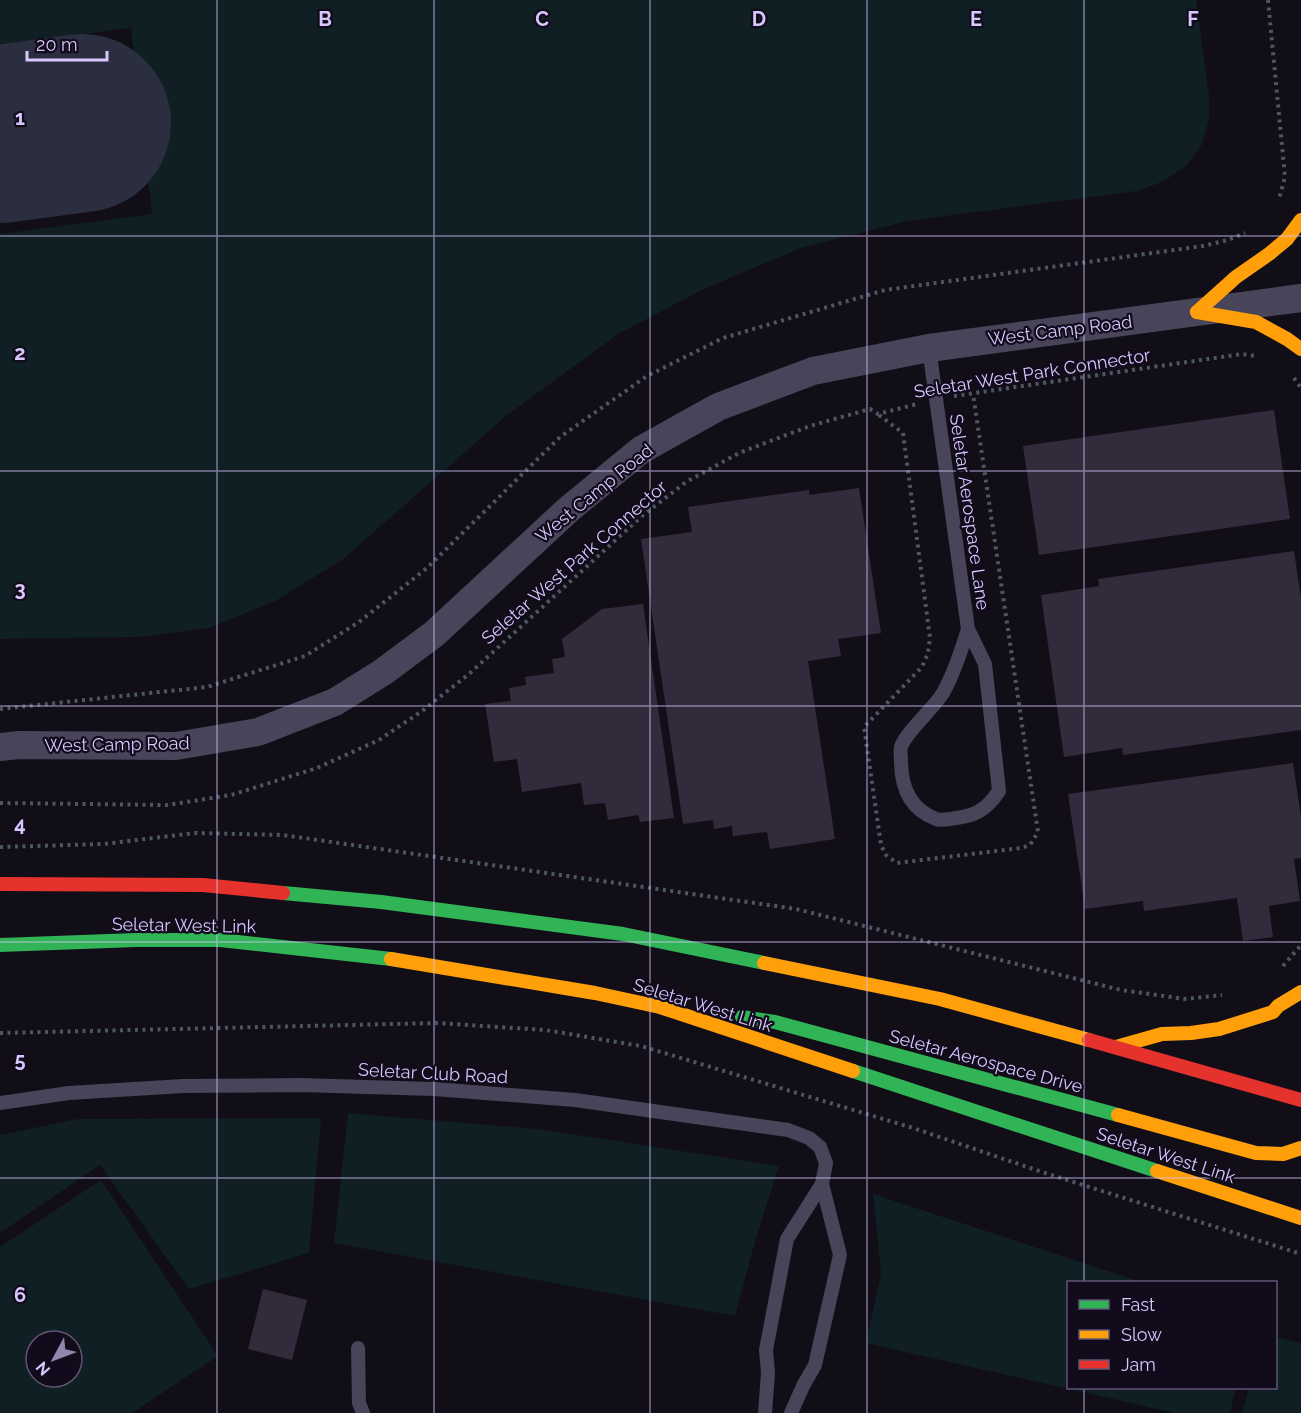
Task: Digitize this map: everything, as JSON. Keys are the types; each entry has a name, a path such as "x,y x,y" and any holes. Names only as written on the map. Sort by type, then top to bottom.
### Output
{"main road":[{"path":"1197,312 1236,277 1287,239 1301,220"},
{"path":"1197,312 1256,322 1301,349"},
{"name":"Seletar West Link","path":"0,884 203,885 381,902 623,934 940,999 1301,1101"},
{"name":"Seletar West Link","path":"0,945 136,940 220,940 393,959 660,1006 1301,1218"},
{"path":"1116,1047 1162,1034 1219,1029 1273,1011 1301,992"},
{"name":"Seletar Aerospace Drive","path":"660,1006 775,1022 1256,1152 1283,1154 1301,1149"}],"street":[{"name":"West Camp Road","path":"0,747 19,745 176,746 258,732 335,702 383,672 434,634 569,509 641,450 718,406 813,371 929,348 1301,298"}],"lane":[{"name":"Seletar Aerospace Lane","path":"929,348 968,629 985,664 999,791 992,801 969,817 938,820 910,800 902,780 901,746 942,694 956,664 968,629"},
{"name":"Seletar Club Road","path":"0,1102 69,1093 183,1086 300,1085 435,1089 575,1100 788,1130 809,1138 820,1147 826,1163 822,1184 840,1255 815,1365 791,1413"},
{"path":"765,1413 768,1373 766,1350 787,1239 822,1184"},
{"path":"358,1348 359,1402 363,1413"}],"path":[{"path":"1268,0 1285,177 1276,204"},
{"name":"Seletar West Park Connector","path":"0,803 166,805 231,795 317,768 379,740 422,711 469,674 642,516 686,482 739,453 810,426 870,409 878,414 937,399 1242,354 1265,359"},
{"path":"0,847 104,844 195,833 283,835 796,909 1121,990 1185,999 1226,994"},
{"path":"1282,967 1301,945"}],"shaded area":[{"path":"0,0 1196,0 1209,96 1209,120 1201,146 1186,166 1162,182 1137,191 907,221 801,248 706,288 618,334 506,416 342,560 277,600 209,628 139,637 0,639 0,234 152,214 131,28 0,44"},
{"path":"348,1113 538,1129 779,1166 756,1238 735,1316 334,1243"},
{"path":"321,1118 309,1253 189,1289 100,1165 0,1233 0,1135 78,1119"},
{"path":"101,1180 218,1356 132,1413 0,1413 0,1247"},
{"path":"873,1194 1138,1281 1067,1281 1067,1389 866,1343 881,1274"},
{"path":"1277,1337 1301,1343 1301,1413 1242,1413 1249,1389 1277,1389"},
{"path":"1069,1389 1236,1389 1230,1413 1175,1413"}],"building":[{"path":"1274,410 1290,519 1039,555 1023,446"},
{"path":"859,488 881,633 838,639 841,656 808,661 835,839 770,849 767,832 733,836 732,826 714,829 713,820 683,824 641,539 692,532 688,507 809,490 809,495"},
{"path":"1294,551 1301,598 1301,730 1123,755 1122,748 1064,757 1041,595 1099,586 1098,579"},
{"path":"643,604 674,818 640,822 638,815 608,820 605,803 584,805 581,783 522,792 517,759 494,762 485,704 511,701 509,688 526,685 525,677 554,673 552,659 565,657 562,639 602,609"},
{"path":"1293,763 1301,817 1301,858 1294,859 1300,901 1269,906 1273,937 1243,941 1237,898 1144,911 1143,901 1085,909 1068,794"},
{"path":"263,1289 307,1300 292,1360 248,1349"}],"runway":[{"path":"0,134 82,123"}],"traffic: fast":[{"path":"283,893 381,902 623,934 764,963"},
{"path":"0,945 136,940 220,940 391,959"},
{"path":"742,1017 775,1022 1118,1115"},
{"path":"853,1071 1157,1171"}],"traffic: slow":[{"path":"1197,312 1236,277 1287,239 1301,220"},
{"path":"1197,312 1256,322 1301,349"},
{"path":"391,959 595,993 660,1007 853,1071"},
{"path":"764,963 940,999 1089,1040"},
{"path":"1116,1047 1162,1034 1219,1029 1273,1012 1278,1006 1301,992"},
{"path":"1118,1115 1256,1153 1283,1154 1301,1148"},
{"path":"1157,1171 1301,1218"}],"traffic: jam":[{"path":"0,884 203,885 283,893"},
{"path":"1089,1040 1301,1100"}]}
